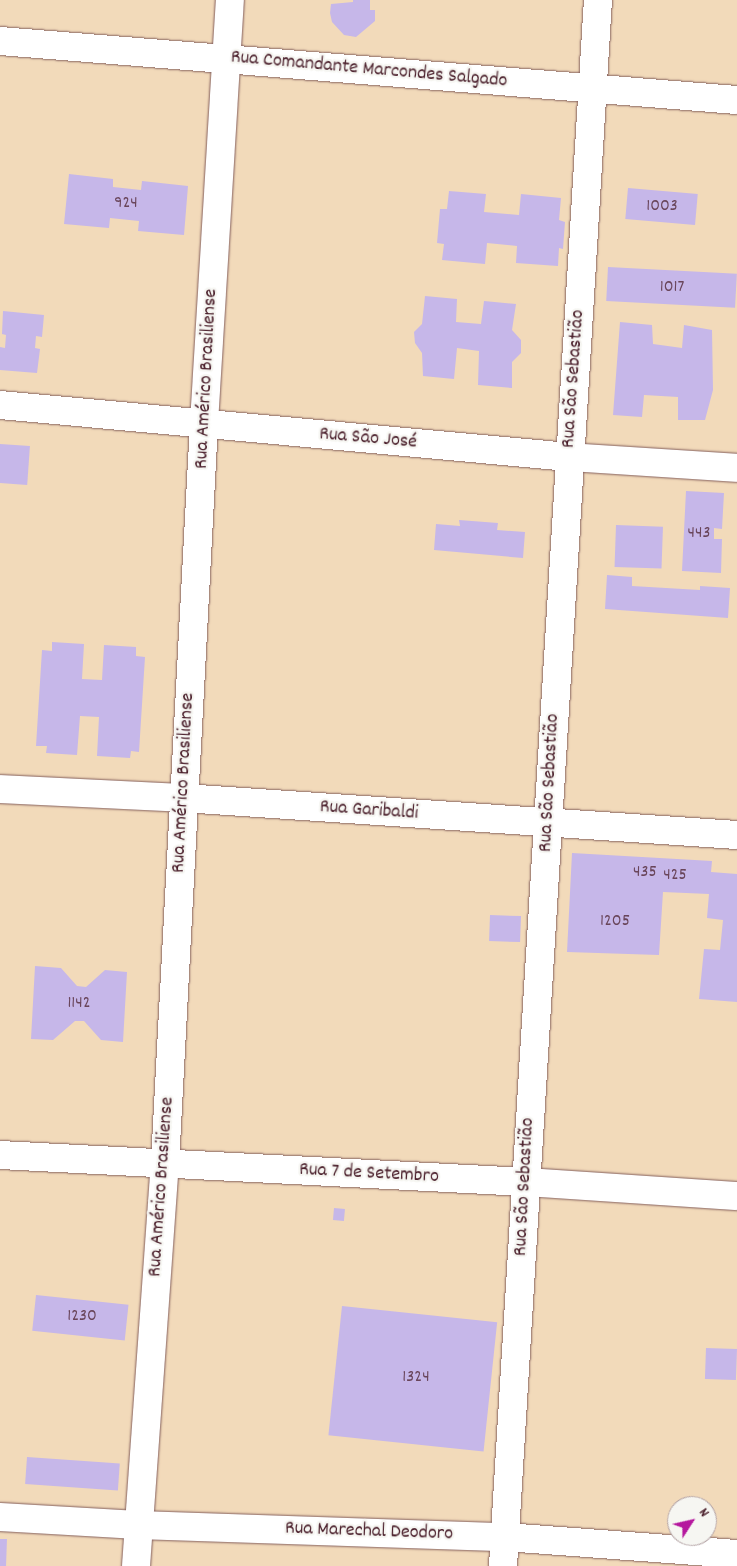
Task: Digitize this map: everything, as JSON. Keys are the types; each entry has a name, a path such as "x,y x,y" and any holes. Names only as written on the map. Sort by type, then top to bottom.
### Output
{"street":[{"name":"Rua Américo Brasiliense","path":"136,1566 165,1163 183,798 230,0"},
{"name":"Rua São Sebastião","path":"503,1566 598,0"},
{"name":"Rua Comandante Marcondes Salgado","path":"0,41 737,100"},
{"name":"Rua São José","path":"0,405 569,457 737,468"},
{"name":"Rua Garibaldi","path":"0,789 183,798 737,835"},
{"name":"Rua 7 de Setembro","path":"0,1155 525,1182 737,1196"},
{"name":"Rua Marechal Deodoro","path":"0,1517 138,1524 505,1537 737,1554"}],"building":[{"path":"353,0 370,0 370,10 375,10 375,21 356,37 344,35 332,22 330,13 331,4 353,2"},
{"path":"69,174 113,179 113,187 141,190 142,181 188,186 184,235 138,231 139,221 110,218 109,228 64,224"},
{"path":"628,188 698,194 695,225 625,219"},
{"path":"449,191 486,194 484,212 519,215 521,194 561,198 559,220 565,222 563,249 559,248 558,266 516,263 517,246 487,243 485,264 442,260 444,244 437,243 440,209 447,209"},
{"path":"608,267 737,274 735,308 606,301"},
{"path":"425,296 457,299 456,322 481,324 484,301 516,304 512,330 521,340 521,353 512,362 512,388 478,385 479,351 457,348 454,379 423,376 422,353 415,343 414,332 422,324"},
{"path":"3,311 44,315 42,337 36,336 35,348 40,349 37,373 0,370 0,347 5,348 6,335 2,334"},
{"path":"620,322 652,325 653,344 682,348 684,325 712,330 713,390 705,420 678,420 678,397 644,395 642,417 613,415"},
{"path":"0,444 30,446 27,485 0,483"},
{"path":"686,491 724,493 722,529 714,528 714,539 722,539 721,573 682,571"},
{"path":"459,520 498,523 497,530 525,532 523,558 434,550 436,524 460,526"},
{"path":"616,525 663,527 662,569 615,567"},
{"path":"607,575 632,577 632,586 700,590 700,586 730,588 728,618 605,609"},
{"path":"52,642 84,644 82,679 102,680 104,645 136,647 136,656 145,657 139,752 131,751 130,758 97,756 99,717 80,716 77,755 46,753 47,746 36,746 42,650 52,651"},
{"path":"572,853 712,861 711,872 737,874 737,1002 699,999 704,949 720,950 723,920 707,918 709,894 663,892 659,955 567,952"},
{"path":"490,915 521,916 520,942 489,941"},
{"path":"35,966 61,968 77,986 86,987 105,970 127,972 123,1042 101,1040 84,1021 75,1021 53,1040 31,1039"},
{"path":"334,1208 345,1209 344,1221 333,1220"},
{"path":"36,1295 128,1305 125,1341 32,1331"},
{"path":"342,1306 497,1322 484,1452 328,1435"},
{"path":"706,1348 737,1349 736,1380 705,1379"},
{"path":"27,1457 120,1463 118,1490 25,1484"},
{"path":"0,1539 7,1539 6,1566 0,1566"}]}
